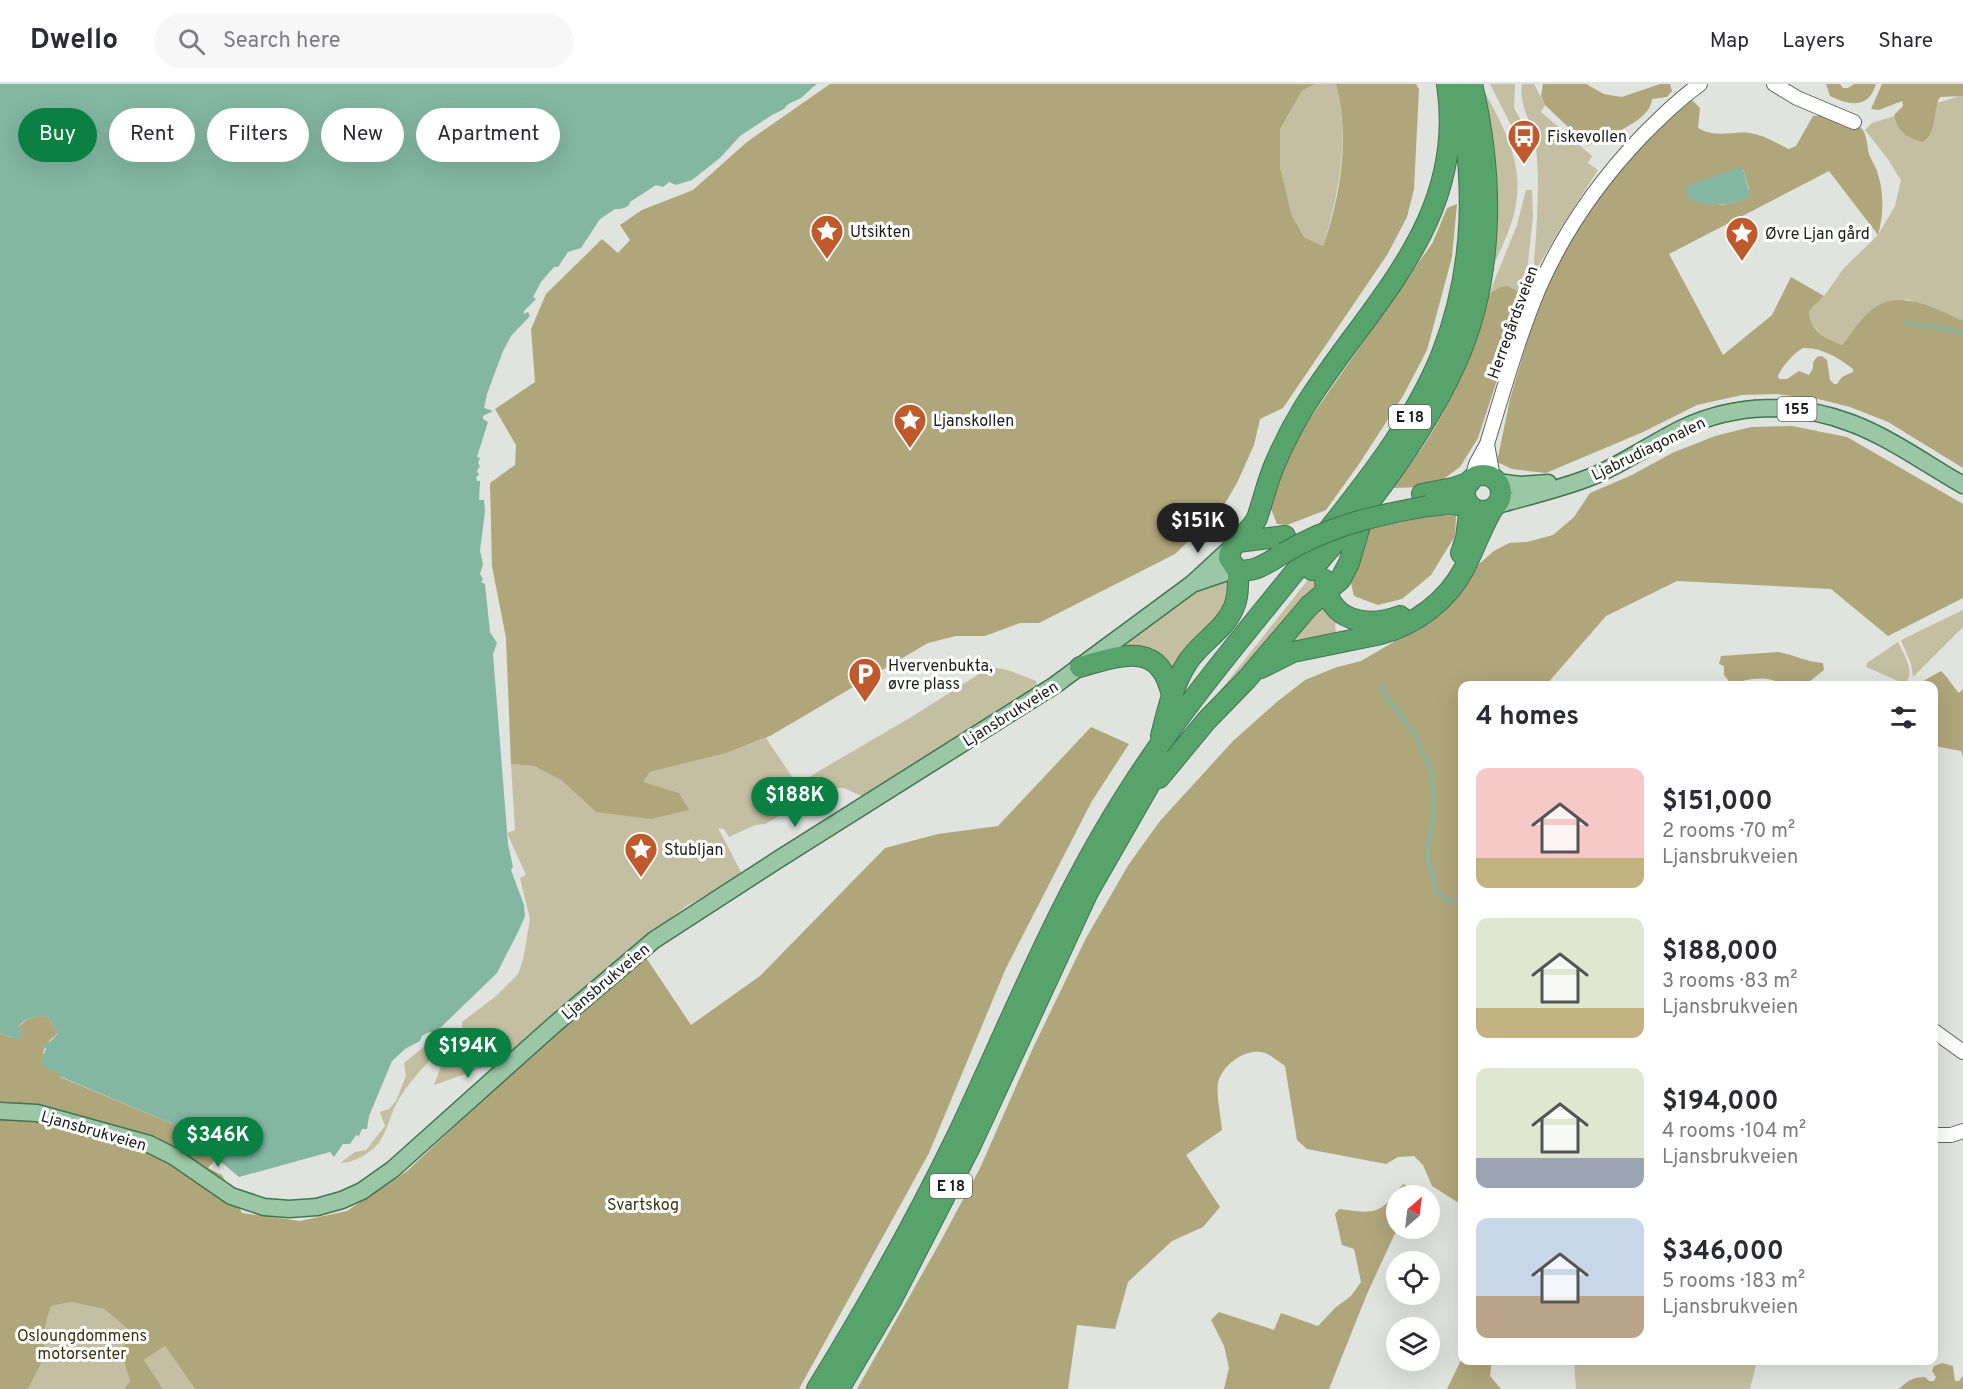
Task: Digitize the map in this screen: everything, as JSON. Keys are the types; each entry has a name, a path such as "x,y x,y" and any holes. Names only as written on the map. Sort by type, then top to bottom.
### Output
{"highway":[{"path":"1239,544 1255,522 1277,459 1302,412 1397,278 1425,225 1438,193 1447,147 1449,117 1447,84"},
{"name":"E 18","path":"818,1389 891,1262 950,1149 1074,885 1114,814 1159,746 1208,680 1370,477 1400,434 1430,380 1455,315 1466,266 1471,201 1469,157 1458,84"},
{"name":"E 18","path":"839,1389 886,1310 970,1147 1072,925 1107,857 1167,755 1317,563 1337,543 1365,508 1412,442 1455,366 1475,303 1486,237 1487,189 1482,134 1472,84"},
{"path":"1242,569 1269,562 1285,544 1345,512 1425,500 1480,476 1495,480"},
{"path":"1326,591 1334,607 1344,616 1359,621 1387,620 1413,609 1439,587 1458,557 1466,538 1470,506 1465,496 1471,480"},
{"name":"E 18","path":"1246,679 1264,666 1293,652 1393,631 1421,616 1441,599 1464,570 1502,493 1495,480"},
{"path":"1425,500 1470,506 1480,511 1495,507"},
{"name":"E 18","path":"1140,801 1207,720 1309,606 1340,579 1345,571 1365,508"},
{"name":"E 18","path":"1326,591 1326,568 1337,543"},
{"path":"1239,544 1285,544"},
{"name":"E 18","path":"1239,544 1255,546 1258,562 1242,569 1230,563 1239,544"},
{"name":"E 18","path":"1159,746 1172,696 1187,663 1203,643 1225,622 1235,606 1242,569"},
{"path":"1080,667 1113,658 1142,656 1158,664 1164,671 1172,696"}],"main road":[{"name":"Ljabrudiagonalen","path":"1495,507 1603,472 1675,432 1701,421 1737,410 1773,407 1810,411 1852,423 1888,440 1963,485"},
{"name":"Ljabrudiagonalen","path":"1495,480 1520,485 1544,483 1567,485"},
{"name":"Ljansbrukveien","path":"0,1111 37,1113 149,1144 173,1156 231,1196 264,1207 309,1208 352,1196 393,1170 555,1024 654,940 1040,695 1192,584 1239,544"},
{"name":"Ljansbrukveien","path":"1192,584 1242,569"}],"street":[{"name":"Herregårdsveien","path":"1471,480 1476,464 1487,444 1525,324 1540,287 1565,238 1592,195 1622,158 1666,110 1700,84"},
{"path":"1774,84 1803,102 1854,122"},
{"name":"Herregårdsveien","path":"1487,444 1495,480"},
{"path":"1938,1033 1963,1052"},
{"path":"1938,1134 1951,1135 1963,1131"}],"green space":[{"path":"830,84 1315,84 1302,91 1280,129 1280,167 1292,216 1304,237 1323,246 1335,207 1342,166 1342,124 1336,84 1416,84 1419,89 1414,189 1407,217 1387,255 1283,408 1260,419 1254,445 1237,483 1221,510 1175,554 1039,623 1020,623 985,636 956,636 928,643 770,736 727,753 650,772 643,782 679,793 689,810 651,819 596,812 561,780 534,766 511,764 506,638 492,566 490,483 515,465 516,445 495,409 535,382 531,329 546,294 602,239 618,253 630,240 620,225 642,210 693,190 747,142"},
{"path":"1315,84 1336,84 1342,125 1338,186 1323,246 1304,237 1292,216 1280,167 1280,129 1302,91"},
{"path":"1480,84 1505,133 1513,154 1517,175 1517,196 1513,218 1491,269"},
{"path":"1490,84 1515,84 1514,108 1527,131 1530,160 1524,161 1517,137"},
{"path":"1522,84 1534,84 1545,105 1541,112 1592,156 1588,163 1598,170 1536,270 1534,263 1538,205 1537,161 1535,139 1522,100"},
{"path":"1543,84 1586,84 1604,94 1622,97 1660,84 1670,84 1672,91 1667,97 1652,99 1650,107 1644,114 1627,127 1588,146 1545,105 1541,96"},
{"path":"1826,84 1840,84 1843,88 1848,88 1854,84 1876,84 1873,92 1863,102 1851,103 1830,96"},
{"path":"1882,84 1963,84 1963,96 1940,97 1933,127 1928,138 1923,142 1907,136 1898,126 1894,115 1903,106 1902,101 1879,110 1871,109"},
{"path":"1963,95 1963,319 1907,299 1868,313 1842,345 1824,336 1812,325 1809,311 1824,296 1844,268 1878,235 1895,206 1901,180 1865,130 1872,123"},
{"path":"1685,101 1693,101 1700,108 1698,128 1720,134 1758,135 1789,149 1796,146 1813,116 1823,116 1845,126 1861,128 1867,140 1869,154 1881,187 1882,211 1878,235 1829,171 1669,254 1723,355 1772,315 1791,277 1824,296 1809,311 1812,325 1819,333 1842,345 1869,312 1891,301 1903,300 1926,305 1963,319 1963,468 1888,422 1850,407 1818,399 1775,394 1742,395 1697,405 1643,432 1546,473 1512,469 1497,462 1510,399 1535,315 1557,260 1618,171","holes":["1743,169 1749,189 1743,200 1717,204","1803,348 1816,349 1830,354 1853,369 1853,372 1834,384 1830,380 1827,360 1822,356 1817,357 1813,362 1809,375 1799,371 1787,379 1779,379 1778,376 1785,364"]},
{"path":"1526,190 1532,190 1533,216 1524,298 1517,291 1498,288 1489,294 1517,225"},
{"path":"1457,204 1452,257 1427,350 1403,396 1326,510 1287,525 1277,524 1269,504 1274,484 1300,433 1433,242 1447,208"},
{"path":"1507,286 1524,298 1478,438 1460,467 1441,481 1424,487 1393,488 1428,439 1446,407 1464,365 1489,294 1498,288"},
{"path":"1792,426 1847,437 1963,504 1963,598 1888,636 1831,589 1677,581 1606,616 1549,681 1458,681 1458,1202 1440,1191 1440,1185 1432,1185 1423,1165 1414,1156 1398,1157 1386,1164 1307,1149 1297,1140 1285,1066 1265,1053 1243,1055 1224,1070 1218,1083 1222,1130 1186,1155 1220,1207 1203,1227 1172,1241 1128,1282 1115,1329 1077,1325 1068,1389 857,1389 980,1168 1033,1048 1086,938 1129,864 1160,821 1233,741 1305,680 1337,667 1361,661 1424,624 1466,584 1479,564 1494,551 1509,543 1527,542 1553,535 1574,517 1590,493 1632,475 1672,453 1715,436 1751,427"},
{"path":"1435,515 1456,516 1455,536 1431,575 1402,599 1378,605 1354,596 1350,579 1365,530"},
{"path":"1319,566 1321,590 1260,657 1220,693 1220,691"},
{"path":"1229,576 1232,595 1174,677 1111,651 1189,592"},
{"path":"1323,597 1337,620 1335,626 1337,639 1274,655"},
{"path":"1963,610 1963,627 1913,677 1911,664 1901,640"},
{"path":"1898,642 1909,669 1908,679 1898,681 1866,667 1867,663"},
{"path":"1778,652 1823,663 1824,670 1810,681 1775,681 1763,678 1729,681 1724,675 1724,666 1719,664 1721,656"},
{"path":"990,667 1008,670 1036,681 1038,688 866,798 844,788 832,788 765,824 755,825 729,837 724,829 718,828 741,872 739,877 688,905 660,926 605,970 502,1061 434,1085 445,1056 463,1043 462,1022 496,996 518,974 523,960 530,919 520,878 526,875 507,833 515,830 511,764 534,766 561,780 596,812 679,793 642,783 650,772 727,753 766,738 797,784 913,716"},
{"path":"1941,671 1959,693 1963,689 1963,756 1961,751 1938,747 1938,681 1925,680"},
{"name":"Svartskog","path":"1091,727 1129,744 1092,801 1006,968 929,1153 799,1389 195,1389 165,1346 144,1360 163,1389 124,1389 130,1381 120,1349 135,1335 104,1309 71,1302 51,1306 46,1322 43,1360 28,1389 0,1389 0,1033 12,1038 26,1020 36,1016 48,1017 58,1033 46,1044 43,1053 60,1077 175,1125 182,1124 214,1147 219,1156 208,1168 222,1175 242,1213 300,1221 347,1211 407,1171 603,988 645,956 691,1025 760,976 885,848 938,834 998,826"},
{"path":"458,1033 426,1064 405,1090 377,1145 360,1157 340,1163 355,1152 366,1150 385,1126 380,1112 389,1109 396,1101 406,1076 404,1063 425,1046"},
{"path":"1386,1204 1386,1239 1392,1239 1367,1294 1329,1389 1224,1389 1229,1368 1224,1346 1211,1320 1219,1312 1274,1330 1281,1313 1318,1326 1336,1307 1351,1296 1361,1282 1354,1249 1342,1245 1335,1214 1339,1209 1362,1212 1382,1207"},
{"name":"Osloungdommens motorsenter","path":"71,1302 104,1309 135,1335 120,1349 130,1381 124,1389 28,1389 43,1360 46,1322 51,1306"},
{"name":"Osloungdommens motorsenter","path":"165,1346 195,1389 163,1389 144,1360"},
{"path":"1942,1363 1953,1366 1955,1381 1959,1381 1963,1376 1963,1389 1899,1389 1917,1378 1925,1377 1929,1381 1934,1381 1936,1377 1932,1371 1934,1366"},
{"path":"1459,1365 1491,1365 1490,1376 1501,1389 1447,1389"},
{"path":"1574,1365 1756,1365 1750,1389 1576,1389"}],"shaded area":[{"path":"0,84 817,84 801,98 789,103 784,109 740,136 720,158 692,180 676,185 669,182 663,187 656,185 630,202 629,205 622,209 615,209 600,219 581,248 568,252 558,267 554,267 541,282 533,297 536,299 524,311 524,314 528,312 530,316 511,336 503,351 484,408 493,411 483,416 483,419 488,422 477,457 480,458 478,463 480,466 477,471 479,475 476,477 477,481 480,481 479,500 484,500 485,511 480,551 483,564 480,574 483,579 481,582 485,584 490,632 497,643 493,654 508,844 513,867 511,870 524,905 525,916 497,973 437,1031 422,1036 420,1041 405,1049 392,1061 369,1116 367,1129 362,1129 359,1136 356,1135 350,1144 343,1144 334,1157 330,1152 239,1177 221,1162 214,1147 187,1130 182,1124 175,1125 45,1068 42,1057 46,1049 43,1044 51,1041 58,1033 48,1017 33,1017 22,1023 19,1026 22,1029 20,1041 0,1033"},
{"path":"1737,168 1743,169 1750,195 1747,198 1733,203 1707,204 1692,200 1687,196 1687,186"}],"waterway":[{"path":"1905,322 1955,331 1963,335"},
{"path":"1382,686 1386,697 1417,737 1432,774 1434,812 1427,856 1434,888 1448,901 1458,900"}],"place":[{"name":"Fiskevollen","path":"1524,165"},
{"name":"Utsikten","path":"827,260"},
{"name":"Øvre Ljan gård","path":"1742,262"},
{"name":"Ljanskollen","path":"910,449"},
{"name":"Hvervenbukta, øvre plass","path":"865,703"},
{"name":"Stubljan","path":"641,878"}]}
